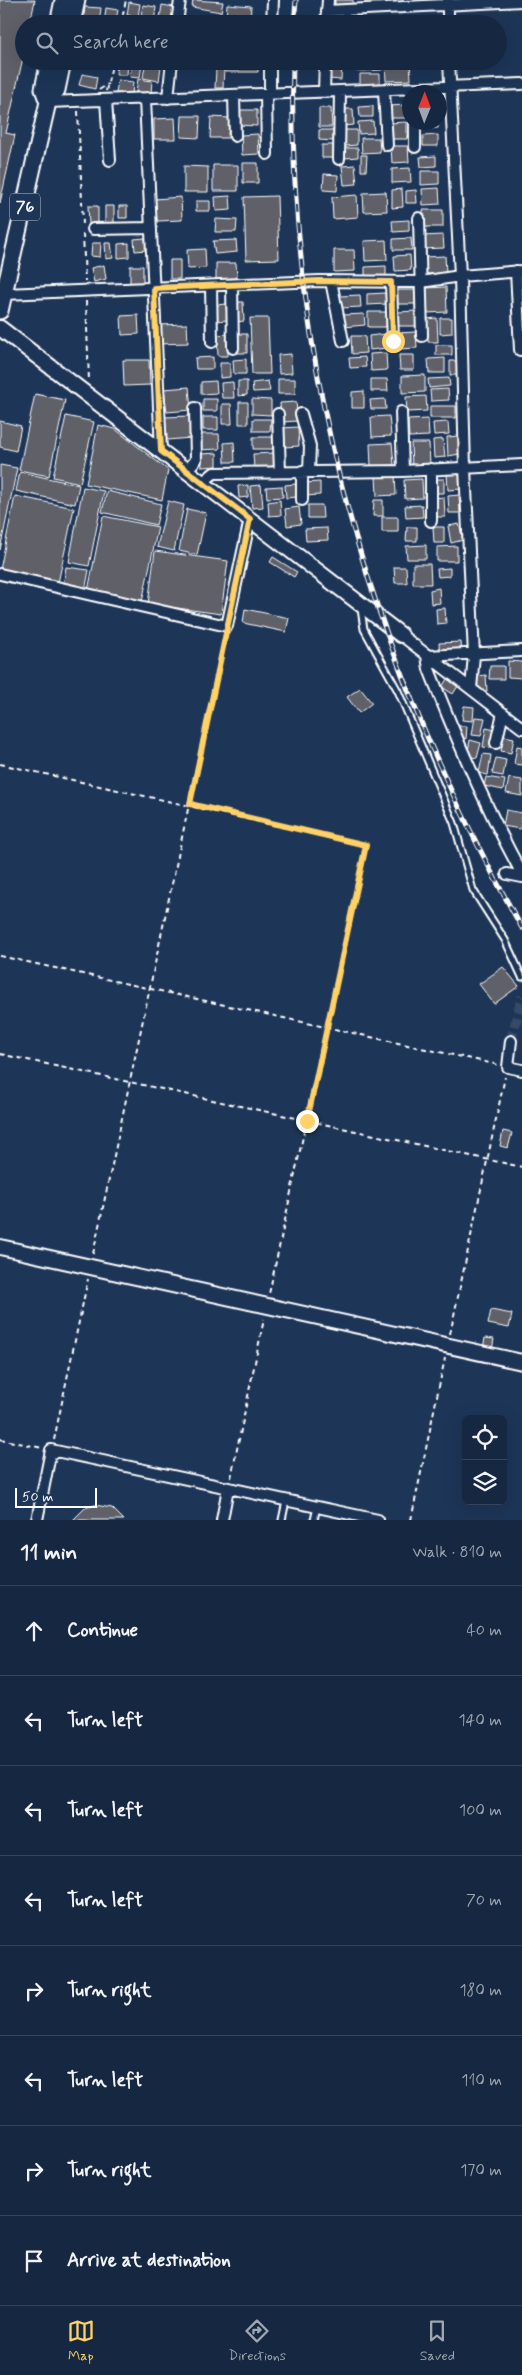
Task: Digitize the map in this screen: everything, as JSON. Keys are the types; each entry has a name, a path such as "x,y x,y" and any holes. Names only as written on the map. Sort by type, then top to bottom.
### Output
{"main road":[{"path":"60,15 63,0"},
{"path":"74,15 77,0"},
{"name":"76","path":"47,70 43,89 48,102"},
{"name":"76","path":"0,311 48,102 57,90 61,70"}],"street":[{"path":"178,15 180,0"},
{"path":"272,15 273,0"},
{"path":"327,5 522,1"},
{"path":"448,2 448,15"},
{"path":"168,98 171,70"},
{"path":"267,154 269,70"},
{"path":"324,92 325,70"},
{"path":"449,70 460,276 465,468 463,515 474,655 471,688"},
{"path":"449,86 522,84"},
{"path":"384,90 387,145"},
{"path":"48,102 402,91"},
{"path":"339,158 340,92"},
{"path":"234,95 235,136"},
{"path":"145,99 161,451"},
{"path":"105,100 110,160"},
{"path":"415,130 415,147"},
{"path":"419,218 422,336"},
{"path":"93,229 151,228"},
{"path":"5,294 332,281 421,282 460,276 519,271 520,350"},
{"path":"332,281 343,341"},
{"path":"391,282 393,341"},
{"path":"232,285 233,348"},
{"path":"211,286 212,342"},
{"path":"0,328 522,728"},
{"path":"186,470 196,460 195,408"},
{"path":"402,412 403,471"},
{"path":"278,414 280,472"},
{"path":"301,414 310,446 302,500"},
{"path":"203,482 214,473 403,471 522,465"},
{"path":"431,470 431,521"},
{"path":"0,574 227,626 250,519"},
{"path":"428,656 522,651"},
{"path":"428,656 429,669 457,741 522,876"},
{"path":"496,743 503,713"},
{"path":"507,874 522,876"},
{"path":"512,1041 508,1066 522,1070"},
{"path":"0,1246 522,1362"},
{"path":"36,1520 51,1450 286,1500 345,1516 376,1520"},
{"path":"222,1520 228,1488"}],"lane":[{"path":"360,604 364,629 398,691 454,823 473,890 506,940 522,977"},
{"path":"282,1520 286,1500"},
{"path":"314,1520 317,1507"}],"path":[{"path":"123,15 126,0"},
{"path":"105,100 111,70"},
{"path":"0,1439 51,1450 131,1084 227,626"},
{"path":"0,764 190,804 366,845 228,1488"},
{"path":"0,956 508,1066 411,1520"},
{"path":"0,1054 131,1084 522,1167"}],"building":[{"path":"0,0 35,0 32,15 15,15 15,70 20,70 6,133 15,135 0,203"},
{"path":"193,0 223,2 221,12 192,7"},
{"path":"335,0 353,0 353,7 335,6"},
{"path":"129,2 140,4 138,15 127,15"},
{"path":"227,4 251,6 250,15 226,15"},
{"path":"143,5 156,7 155,15 141,15"},
{"path":"162,5 174,7 173,15 160,15"},
{"path":"85,7 101,8 100,15 84,15"},
{"path":"106,8 118,10 117,15 105,15"},
{"path":"116,70 127,70 127,75 116,75"},
{"path":"131,70 141,70 140,78 130,77"},
{"path":"144,70 161,70 159,81 143,78"},
{"path":"216,70 224,70 223,88 215,88"},
{"path":"225,70 258,70 258,72 225,72"},
{"path":"330,70 342,70 341,80 329,79"},
{"path":"385,70 410,70 411,80 386,81"},
{"path":"82,74 97,77 95,89 79,85"},
{"path":"360,74 380,74 380,86 360,86"},
{"path":"138,79 152,81 151,93 136,92"},
{"path":"118,80 133,82 132,95 116,93"},
{"path":"402,105 402,118 390,118 389,106"},
{"path":"373,106 373,117 360,117 359,107"},
{"path":"319,108 331,108 332,127 319,127"},
{"path":"342,109 353,109 354,125 343,126"},
{"path":"239,110 257,110 257,126 238,125"},
{"path":"182,116 200,116 199,138 181,137"},
{"path":"211,117 229,118 228,138 210,138"},
{"path":"175,118 176,139 154,139 154,119"},
{"path":"373,121 374,133 359,134 358,122"},
{"path":"402,122 402,130 407,130 407,139 388,139 388,123"},
{"path":"319,130 333,130 333,141 319,140"},
{"path":"344,130 357,130 357,145 345,146"},
{"path":"258,134 259,154 242,155 241,135"},
{"path":"438,135 438,146 423,146 423,136"},
{"path":"361,138 379,138 380,152 362,153"},
{"path":"322,145 333,145 333,158 322,158"},
{"path":"391,146 408,146 409,162 392,163"},
{"path":"345,148 358,148 358,157 345,158"},
{"path":"361,155 367,155 366,171 361,171"},
{"path":"436,156 436,166 421,167 420,157"},
{"path":"243,163 258,163 258,183 243,183"},
{"path":"213,165 238,165 238,191 213,191"},
{"path":"355,165 357,184 344,185 342,166"},
{"path":"184,166 208,167 208,192 184,192"},
{"path":"410,168 411,182 392,183 392,169"},
{"path":"421,171 439,171 439,184 421,185"},
{"path":"324,174 338,175 337,191 323,190"},
{"path":"439,188 440,204 423,205 422,189"},
{"path":"402,189 403,207 392,208 392,190"},
{"path":"416,190 417,203 406,203 406,191"},
{"path":"386,192 387,211 364,212 363,193"},
{"path":"357,195 358,217 333,219 332,197"},
{"path":"230,196 231,210 216,211 215,197"},
{"path":"277,196 279,259 246,260 244,197"},
{"path":"181,197 182,220 157,221 155,199"},
{"path":"196,201 210,201 210,211 196,211"},
{"path":"88,206 98,206 98,224 89,224"},
{"path":"105,206 114,206 114,227 105,227"},
{"path":"119,206 127,206 127,218 119,218"},
{"path":"423,210 443,210 443,227 423,227"},
{"path":"216,219 237,220 236,232 215,232"},
{"path":"409,220 409,231 393,232 392,221"},
{"path":"443,235 444,248 422,249 422,236"},
{"path":"145,238 146,250 135,251 134,239"},
{"path":"411,238 412,250 393,250 393,239"},
{"path":"236,240 237,252 215,254 213,241"},
{"path":"386,240 387,260 365,261 364,241"},
{"path":"92,243 101,243 100,257 91,256"},
{"path":"105,243 111,243 113,258 106,259"},
{"path":"129,243 129,257 118,258 118,244"},
{"path":"205,249 206,268 188,269 187,250"},
{"path":"334,250 354,250 355,271 334,272"},
{"path":"410,255 411,270 395,271 394,256"},
{"path":"445,256 446,273 425,274 424,257"},
{"path":"170,260 180,260 180,279 170,279"},
{"path":"216,263 236,263 237,278 216,279"},
{"path":"104,265 106,279 94,282 91,268"},
{"path":"130,266 143,266 143,284 130,284"},
{"path":"386,266 386,278 365,279 365,267"},
{"path":"446,287 447,312 427,313 426,288"},
{"path":"396,290 416,290 416,304 396,304"},
{"path":"385,293 386,304 367,305 367,294"},
{"path":"360,295 361,307 341,308 340,296"},
{"path":"235,302 243,302 244,321 236,322"},
{"path":"226,304 227,320 217,321 216,305"},
{"path":"416,311 416,326 398,326 398,312"},
{"path":"368,312 386,312 386,327 368,327"},
{"path":"364,314 365,325 343,327 343,315"},
{"path":"138,315 139,334 122,335 121,316"},
{"path":"250,318 268,318 270,374 252,374"},
{"path":"437,318 438,342 428,342 426,319"},
{"path":"440,318 452,318 452,333 440,334"},
{"path":"187,324 188,343 159,344 158,325"},
{"path":"416,332 417,348 398,349 397,333"},
{"path":"227,334 228,356 218,356 217,335"},
{"path":"238,334 247,334 247,353 238,353"},
{"path":"385,334 386,348 370,350 369,336"},
{"path":"351,336 365,336 366,353 352,354"},
{"path":"436,345 452,345 452,355 436,355"},
{"path":"386,353 387,370 371,371 370,354"},
{"path":"291,354 292,373 279,374 278,355"},
{"path":"399,355 414,355 414,370 400,370"},
{"path":"213,357 213,369 196,369 195,358"},
{"path":"365,357 366,367 350,368 349,358"},
{"path":"445,358 445,373 429,373 428,359"},
{"path":"246,359 246,374 234,374 233,360"},
{"path":"123,360 149,360 150,385 124,386"},
{"path":"450,361 457,361 457,375 450,375"},
{"path":"220,363 230,363 230,377 220,378"},
{"path":"425,375 425,392 402,393 402,376"},
{"path":"449,378 450,386 429,388 428,379"},
{"path":"278,379 295,379 295,394 278,394"},
{"path":"371,379 387,379 388,391 371,391"},
{"path":"216,381 217,393 201,394 201,382"},
{"path":"238,381 247,381 247,395 238,396"},
{"path":"268,381 270,391 253,392 252,383"},
{"path":"233,382 234,398 222,398 221,383"},
{"path":"189,387 191,410 167,412 164,389"},
{"path":"448,389 449,400 431,401 430,390"},
{"path":"364,391 364,408 352,408 352,392"},
{"path":"35,394 65,400 49,476 19,470"},
{"path":"426,396 427,411 407,412 406,397"},
{"path":"203,399 217,399 217,411 203,411"},
{"path":"252,399 271,400 271,415 252,414"},
{"path":"385,399 386,409 371,409 370,400"},
{"path":"239,402 248,402 248,424 239,424"},
{"path":"296,402 298,421 281,422 280,403"},
{"path":"222,404 231,404 232,424 222,424"},
{"path":"430,406 456,406 456,418 430,418"},
{"path":"66,416 94,422 80,483 53,477"},
{"path":"190,416 191,438 167,440 165,417"},
{"path":"389,416 391,436 372,437 371,417"},
{"path":"203,417 218,417 218,430 203,430"},
{"path":"253,419 271,419 270,431 253,431"},
{"path":"428,419 429,436 409,437 408,420"},
{"path":"0,421 21,426 16,451 0,447"},
{"path":"448,422 449,434 434,435 433,423"},
{"path":"98,425 115,429 168,470 162,500 86,484"},
{"path":"298,427 299,446 284,447 282,428"},
{"path":"198,434 219,434 220,449 198,450"},
{"path":"459,436 460,454 448,456 447,437"},
{"path":"253,437 273,437 273,449 253,449"},
{"path":"443,439 445,457 434,458 433,440"},
{"path":"234,442 235,462 225,462 224,443"},
{"path":"392,443 394,465 371,466 370,444"},
{"path":"411,443 429,443 430,466 412,467"},
{"path":"217,453 217,466 202,467 201,454"},
{"path":"274,453 275,466 254,468 253,454"},
{"path":"0,465 17,468 0,550"},
{"path":"20,472 79,485 75,504 16,491"},
{"path":"459,473 461,489 448,490 447,474"},
{"path":"395,475 396,495 377,496 376,476"},
{"path":"422,479 423,498 405,499 404,480"},
{"path":"432,479 444,479 444,493 432,493"},
{"path":"320,482 320,495 305,496 304,483"},
{"path":"296,484 297,497 286,498 285,485"},
{"path":"248,485 248,497 239,498 238,486"},
{"path":"261,485 263,507 252,508 250,486"},
{"path":"282,486 283,497 267,498 266,487"},
{"path":"83,487 104,491 89,566 69,562"},
{"path":"107,491 161,504 156,525 102,512"},
{"path":"459,495 460,513 449,513 448,496"},
{"path":"15,496 74,508 58,583 0,570"},
{"path":"444,497 445,517 435,517 434,498"},
{"path":"280,500 281,515 269,516 268,502"},
{"path":"374,500 383,500 383,516 373,516"},
{"path":"168,501 184,505 174,551 157,547"},
{"path":"308,505 322,505 323,518 308,518"},
{"path":"422,505 423,517 406,518 405,506"},
{"path":"299,507 301,524 287,526 285,509"},
{"path":"187,509 206,513 197,555 179,551"},
{"path":"103,516 158,527 142,602 88,591"},
{"path":"382,517 398,517 398,532 382,532"},
{"path":"459,524 463,540 451,543 448,526"},
{"path":"407,527 417,527 417,541 406,541"},
{"path":"433,527 444,527 444,543 434,543"},
{"path":"327,528 328,540 306,541 305,529"},
{"path":"426,545 426,559 407,559 406,546"},
{"path":"457,546 457,561 437,561 437,547"},
{"path":"155,551 228,561 221,614 148,604"},
{"path":"273,557 297,572 294,577 270,562"},
{"path":"413,564 430,564 431,584 413,584"},
{"path":"66,567 89,570 85,591 63,587"},
{"path":"394,567 406,567 407,583 395,583"},
{"path":"450,568 450,576 438,577 437,569"},
{"path":"439,588 440,603 431,604 430,590"},
{"path":"445,608 446,623 437,624 436,609"},
{"path":"245,609 289,618 286,632 243,623"},
{"path":"461,642 462,655 440,656 439,643"},
{"path":"508,661 522,662 522,678 508,677"},
{"path":"490,666 504,666 504,679 489,679"},
{"path":"486,675 487,691 478,691 477,676"},
{"path":"447,679 458,686 453,694 442,687"},
{"path":"360,688 372,703 359,713 347,697"},
{"path":"464,706 474,707 473,721 462,720"},
{"path":"475,717 485,718 481,736 472,735"},
{"path":"458,726 467,726 466,739 457,739"},
{"path":"486,728 495,730 492,748 483,747"},
{"path":"504,736 514,738 511,753 501,751"},
{"path":"470,740 481,743 477,758 467,756"},
{"path":"517,746 522,747 522,765 514,764"},
{"path":"483,754 491,755 488,775 479,773"},
{"path":"496,758 506,760 503,776 492,774"},
{"path":"486,777 505,780 503,790 484,786"},
{"path":"509,778 522,780 522,796 506,793"},
{"path":"506,810 522,813 520,829 503,826"},
{"path":"503,967 519,986 494,1004 479,984"},
{"path":"503,1131 512,1133 508,1148 500,1146"},
{"path":"491,1310 512,1314 509,1328 488,1324"},
{"path":"485,1338 494,1339 492,1350 483,1348"},
{"path":"95,1505 112,1508 124,1520 73,1520 85,1508"}],"tunnel":[{"path":"511,1041 522,996"}],"railway":[{"path":"295,15 296,0"},
{"path":"293,70 295,176 305,289 323,401 348,510 381,618 422,723 469,827 522,928"}],"route":[{"path":"307,1121 366,845 190,804 250,519 161,451 154,288 319,281 391,282 393,341"}]}
